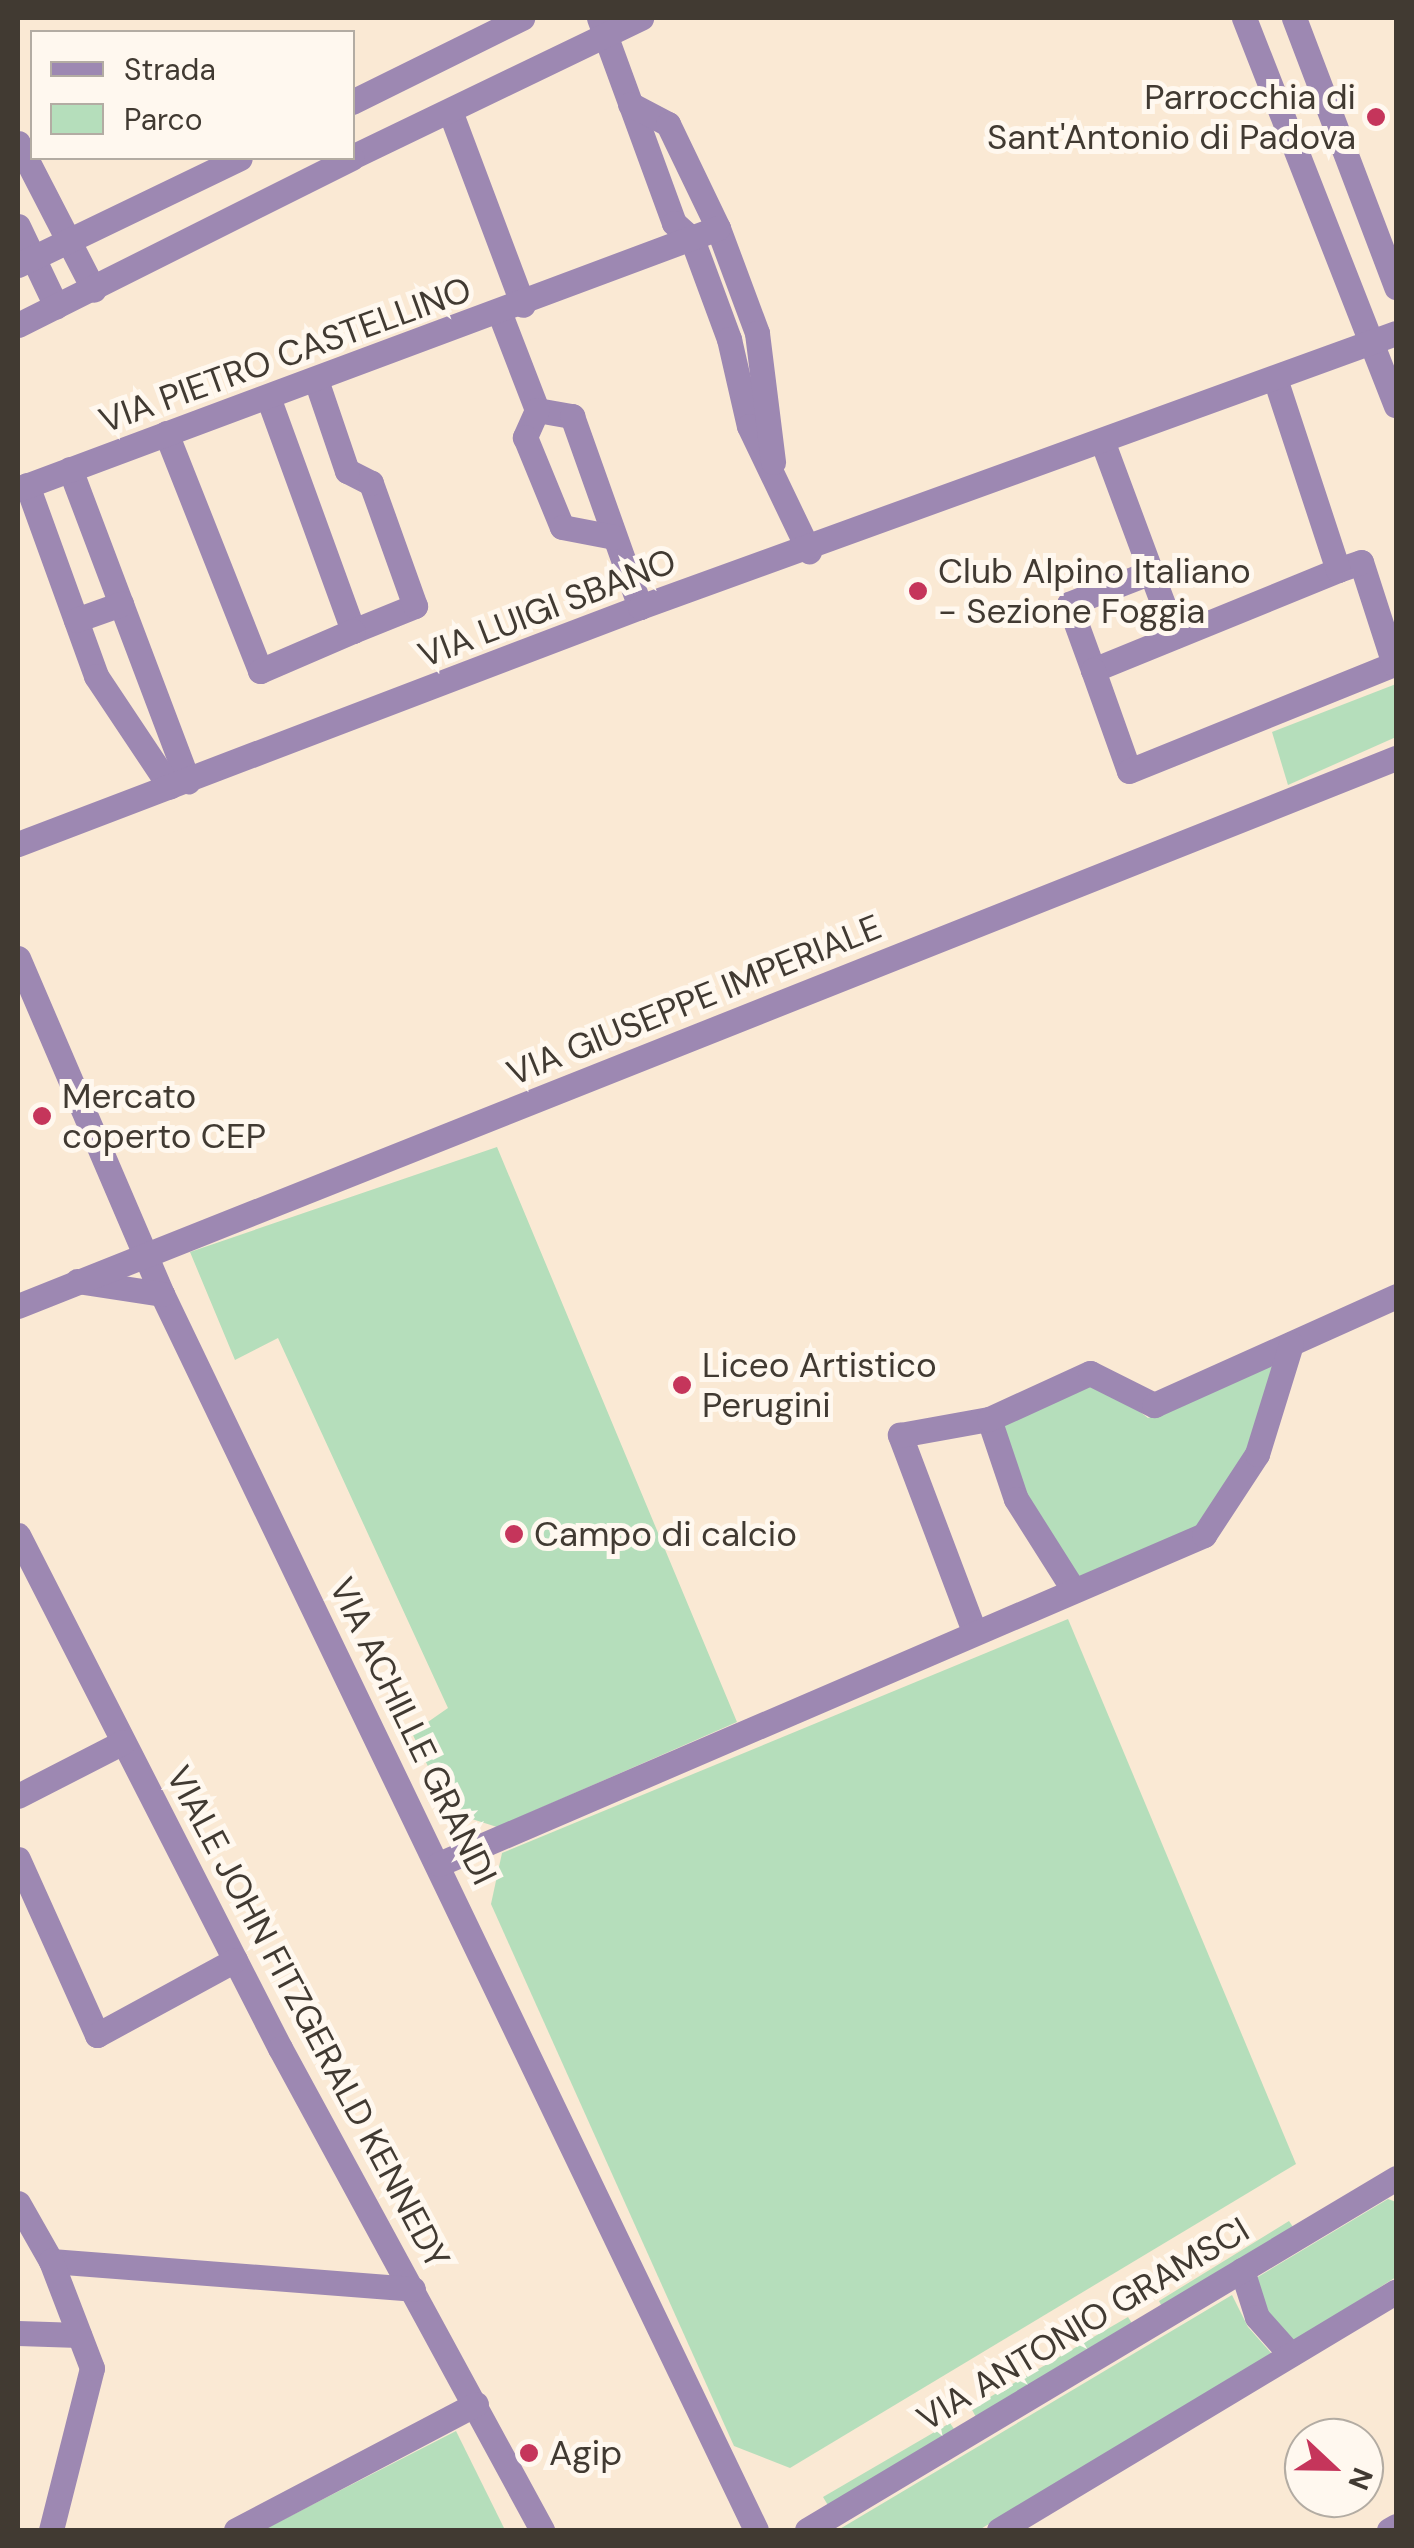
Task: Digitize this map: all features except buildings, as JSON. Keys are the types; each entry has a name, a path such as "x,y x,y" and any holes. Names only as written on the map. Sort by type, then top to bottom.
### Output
{"street":[{"path":"355,101 522,18"},
{"path":"355,156 450,110 604,25 641,18"},
{"path":"1244,18 1384,337 1396,404"},
{"path":"1294,18 1396,287"},
{"path":"604,25 674,222 692,239 730,340 748,426 774,469 808,551"},
{"path":"630,104 668,124 718,228 757,333 774,469"},
{"name":"VIA PIETRO CASTELLINO","path":"450,110 511,310"},
{"path":"18,143 73,239 94,290"},
{"path":"26,261 236,160"},
{"path":"18,324 94,290 346,160"},
{"path":"18,226 26,261 56,306"},
{"name":"VIA PIETRO CASTELLINO","path":"179,784 96,676 22,487 511,310 718,228"},
{"path":"511,310 537,410 525,437 562,527 614,537"},
{"name":"VIA LUIGI SBANO","path":"18,844 640,608 808,551 1384,337"},
{"path":"1275,378 1338,570"},
{"path":"166,434 260,672 415,606 372,483 347,471 316,380"},
{"path":"268,397 353,631"},
{"path":"537,410 572,416 640,608"},
{"path":"1103,443 1175,636"},
{"name":"VIA PIETRO CASTELLINO","path":"70,469 121,604 179,784"},
{"path":"1093,670 1361,562 1394,664 1128,772 1069,604 1151,572"},
{"path":"76,620 121,604"},
{"name":"VIA GIUSEPPE IMPERIALE","path":"18,1306 1396,758"},
{"name":"VIA ACHILLE GRANDI","path":"18,958 28,1012 756,2530"},
{"path":"77,1281 162,1294"},
{"path":"974,1631 900,1436 989,1419 1090,1373 1154,1405 1396,1296"},
{"path":"439,1864 1204,1535 1257,1454 1291,1344"},
{"path":"989,1419 1016,1499 1073,1589"},
{"name":"VIALE JOHN FITZGERALD KENNEDY","path":"18,1535 235,1960 542,2530"},
{"path":"18,1796 123,1742"},
{"path":"18,1859 97,2035 235,1960"},
{"name":"VIA ANTONIO GRAMSCI","path":"807,2530 1394,2182"},
{"path":"18,2203 51,2261 92,2368 51,2530"},
{"path":"51,2261 412,2289"},
{"path":"1242,2270 1257,2317 1290,2354"},
{"path":"999,2530 1396,2291"},
{"path":"18,2334 80,2335"},
{"path":"236,2530 476,2404"},
{"path":"1389,2530 1396,2526"}],"green space":[{"path":"1396,684 1396,737 1288,785 1272,732"},
{"name":"Campo di calcio","path":"497,1147 737,1722 497,1827 450,1812 412,1733 448,1708 278,1338 235,1360 190,1252"},
{"path":"1274,1365 1257,1454 1204,1535 1073,1589 1016,1499 996,1415 1090,1373 1148,1418"},
{"path":"1068,1619 1296,2164 790,2468 734,2446 491,1904 502,1853"},
{"path":"1388,2199 1396,2202 1396,2277 1291,2344 1264,2308 1256,2278"},
{"path":"1289,2221 1293,2227 1162,2307 1159,2301"},
{"path":"1232,2295 1248,2327 1272,2354 979,2530 838,2530"},
{"path":"1128,2317 1133,2325 976,2417 971,2408"},
{"path":"950,2423 956,2432 829,2507 823,2497"},
{"path":"456,2431 505,2530 263,2530"}],"place":[{"name":"Parrocchia di Sant'Antonio di Padova","path":"1376,117"},
{"name":"Club Alpino Italiano - Sezione Foggia","path":"918,591"},
{"name":"Mercato coperto CEP","path":"42,1116"},
{"name":"Liceo Artistico Perugini","path":"682,1385"},
{"name":"Campo di calcio","path":"514,1534"},
{"name":"Agip","path":"529,2453"}]}
